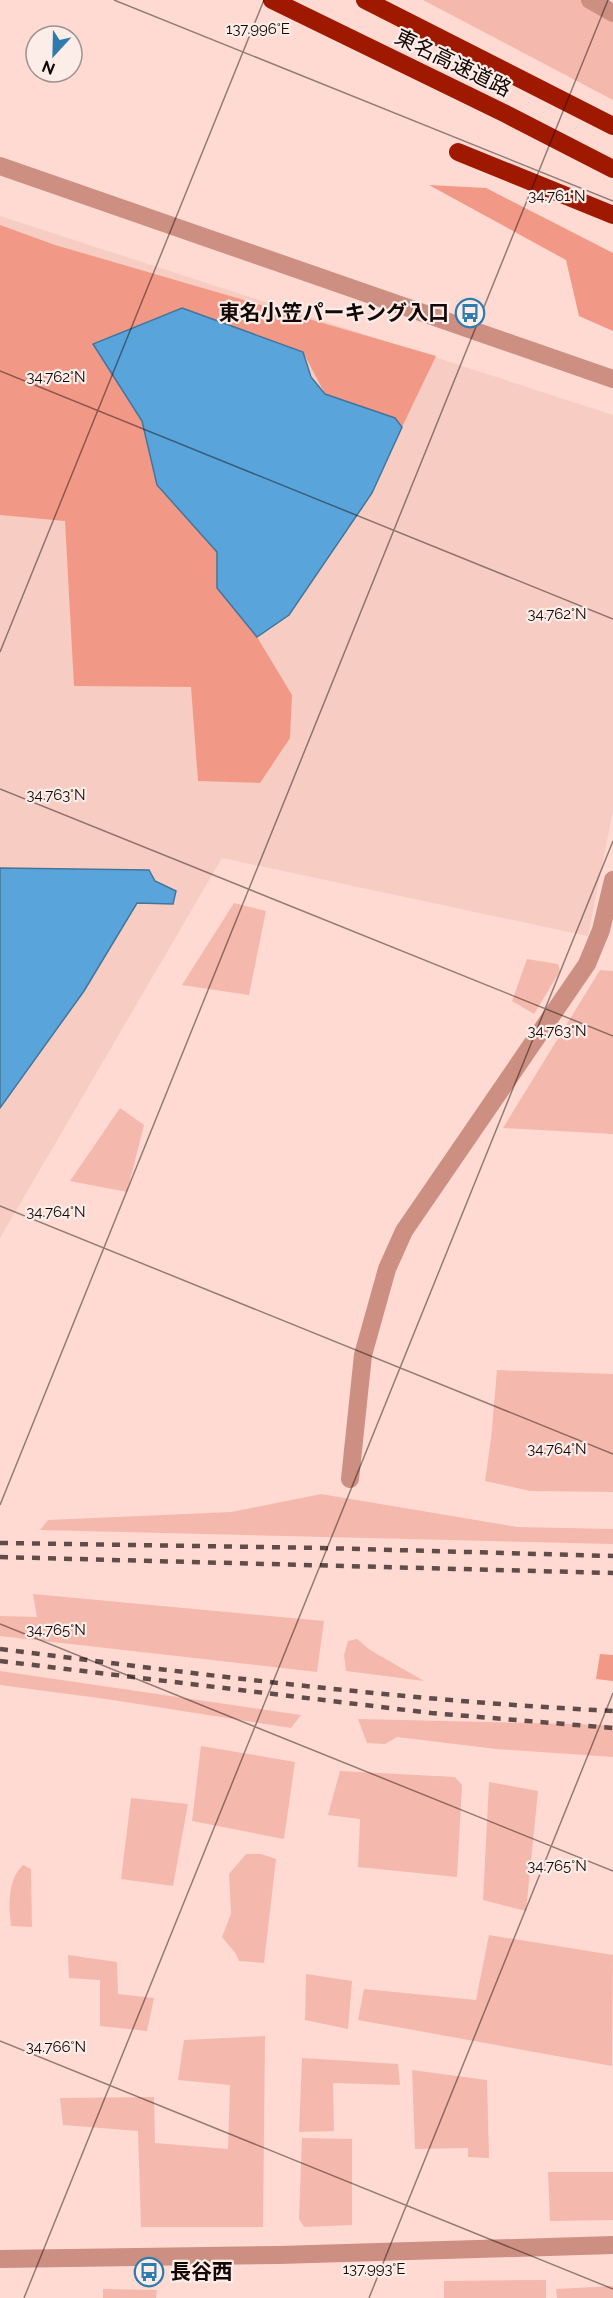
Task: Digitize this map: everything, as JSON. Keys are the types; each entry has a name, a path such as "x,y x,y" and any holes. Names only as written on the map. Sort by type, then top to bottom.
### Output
{"highway":[{"name":"東名高速道路","path":"272,0 613,169"},
{"name":"東名高速道路","path":"365,0 613,126"},
{"path":"458,152 613,215"}],"street":[{"path":"590,0 613,13"},
{"path":"0,166 613,379"},
{"path":"350,1479 363,1356 387,1269 404,1231 587,964 601,930 613,880"},
{"path":"0,2259 279,2255 613,2245"}],"shaded area":[{"path":"423,0 589,0 613,18 613,100"},
{"path":"429,185 486,188 613,253 613,331 579,316 566,260"},
{"path":"0,216 613,415 613,811 588,936 222,858 0,1238"},
{"path":"0,225 55,245 436,356 402,427 325,394 303,352 125,393 142,421 157,485 217,552 217,588 257,637 292,695 290,738 260,783 198,781 191,687 74,686 65,521 0,515"},
{"path":"234,903 266,911 249,995 182,985"},
{"path":"527,959 558,964 560,971 534,1014 512,1001"},
{"path":"600,970 613,971 613,1134 503,1128"},
{"path":"120,1108 144,1125 127,1192 70,1181"},
{"path":"497,1370 613,1374 613,1492 530,1491 485,1481"},
{"path":"321,1494 517,1527 613,1529 613,1544 40,1530 48,1520 231,1512"},
{"path":"33,1594 324,1621 317,1672 0,1636 0,1616 37,1617"},
{"path":"357,1639 370,1650 424,1681 346,1671 344,1655 348,1641"},
{"path":"600,1654 613,1655 613,1681 596,1679"},
{"path":"0,1671 301,1715 291,1728 0,1685"},
{"path":"358,1719 613,1725 613,1757 496,1749 397,1737 385,1744 367,1743"},
{"path":"201,1746 295,1762 284,1839 192,1821"},
{"path":"340,1771 455,1777 462,1785 457,1877 358,1867 360,1819 328,1815"},
{"path":"489,1782 538,1791 526,1911 483,1900"},
{"path":"131,1798 188,1804 173,1886 121,1879"},
{"path":"246,1854 261,1854 276,1859 264,1963 239,1961 222,1937 231,1914 229,1874"},
{"path":"23,1865 31,1869 32,1927 11,1926 12,1886 14,1878"},
{"path":"489,1935 613,1955 612,2066 358,2020 364,1989 476,2000"},
{"path":"68,1955 117,1962 118,1994 154,1998 147,2031 100,2026 100,1980 69,1978"},
{"path":"306,1974 352,1981 348,2029 305,2020"},
{"path":"265,2036 263,2227 141,2227 138,2131 63,2125 60,2098 154,2097 155,2143 228,2149 230,2085 178,2080 184,2040"},
{"path":"302,2058 398,2064 400,2085 333,2083 334,2131 299,2132"},
{"path":"412,2070 487,2080 489,2158 468,2157 468,2148 415,2149"},
{"path":"302,2138 352,2139 352,2225 304,2227 299,2219"},
{"path":"548,2172 613,2172 613,2220 550,2221"},
{"path":"546,2280 546,2298 444,2298 444,2281"},
{"path":"613,2286 613,2298 557,2298 556,2289"},
{"path":"103,2289 157,2290 156,2298 103,2298"}],"water":[{"path":"182,308 303,352 311,377 325,394 395,418 402,427 372,493 289,615 257,637 217,588 217,552 157,485 142,421 93,344"},
{"path":"0,868 149,870 155,881 176,891 173,904 137,903 84,991 0,1108"}],"railway":[{"path":"0,1543 322,1548 613,1556"},
{"path":"0,1557 613,1573"},
{"path":"0,1649 383,1694 613,1711"},
{"path":"0,1661 431,1713 613,1728"}],"place":[{"name":"東名小笠パーキング入口","path":"470,313"},
{"name":"長谷西","path":"149,2272"}]}
